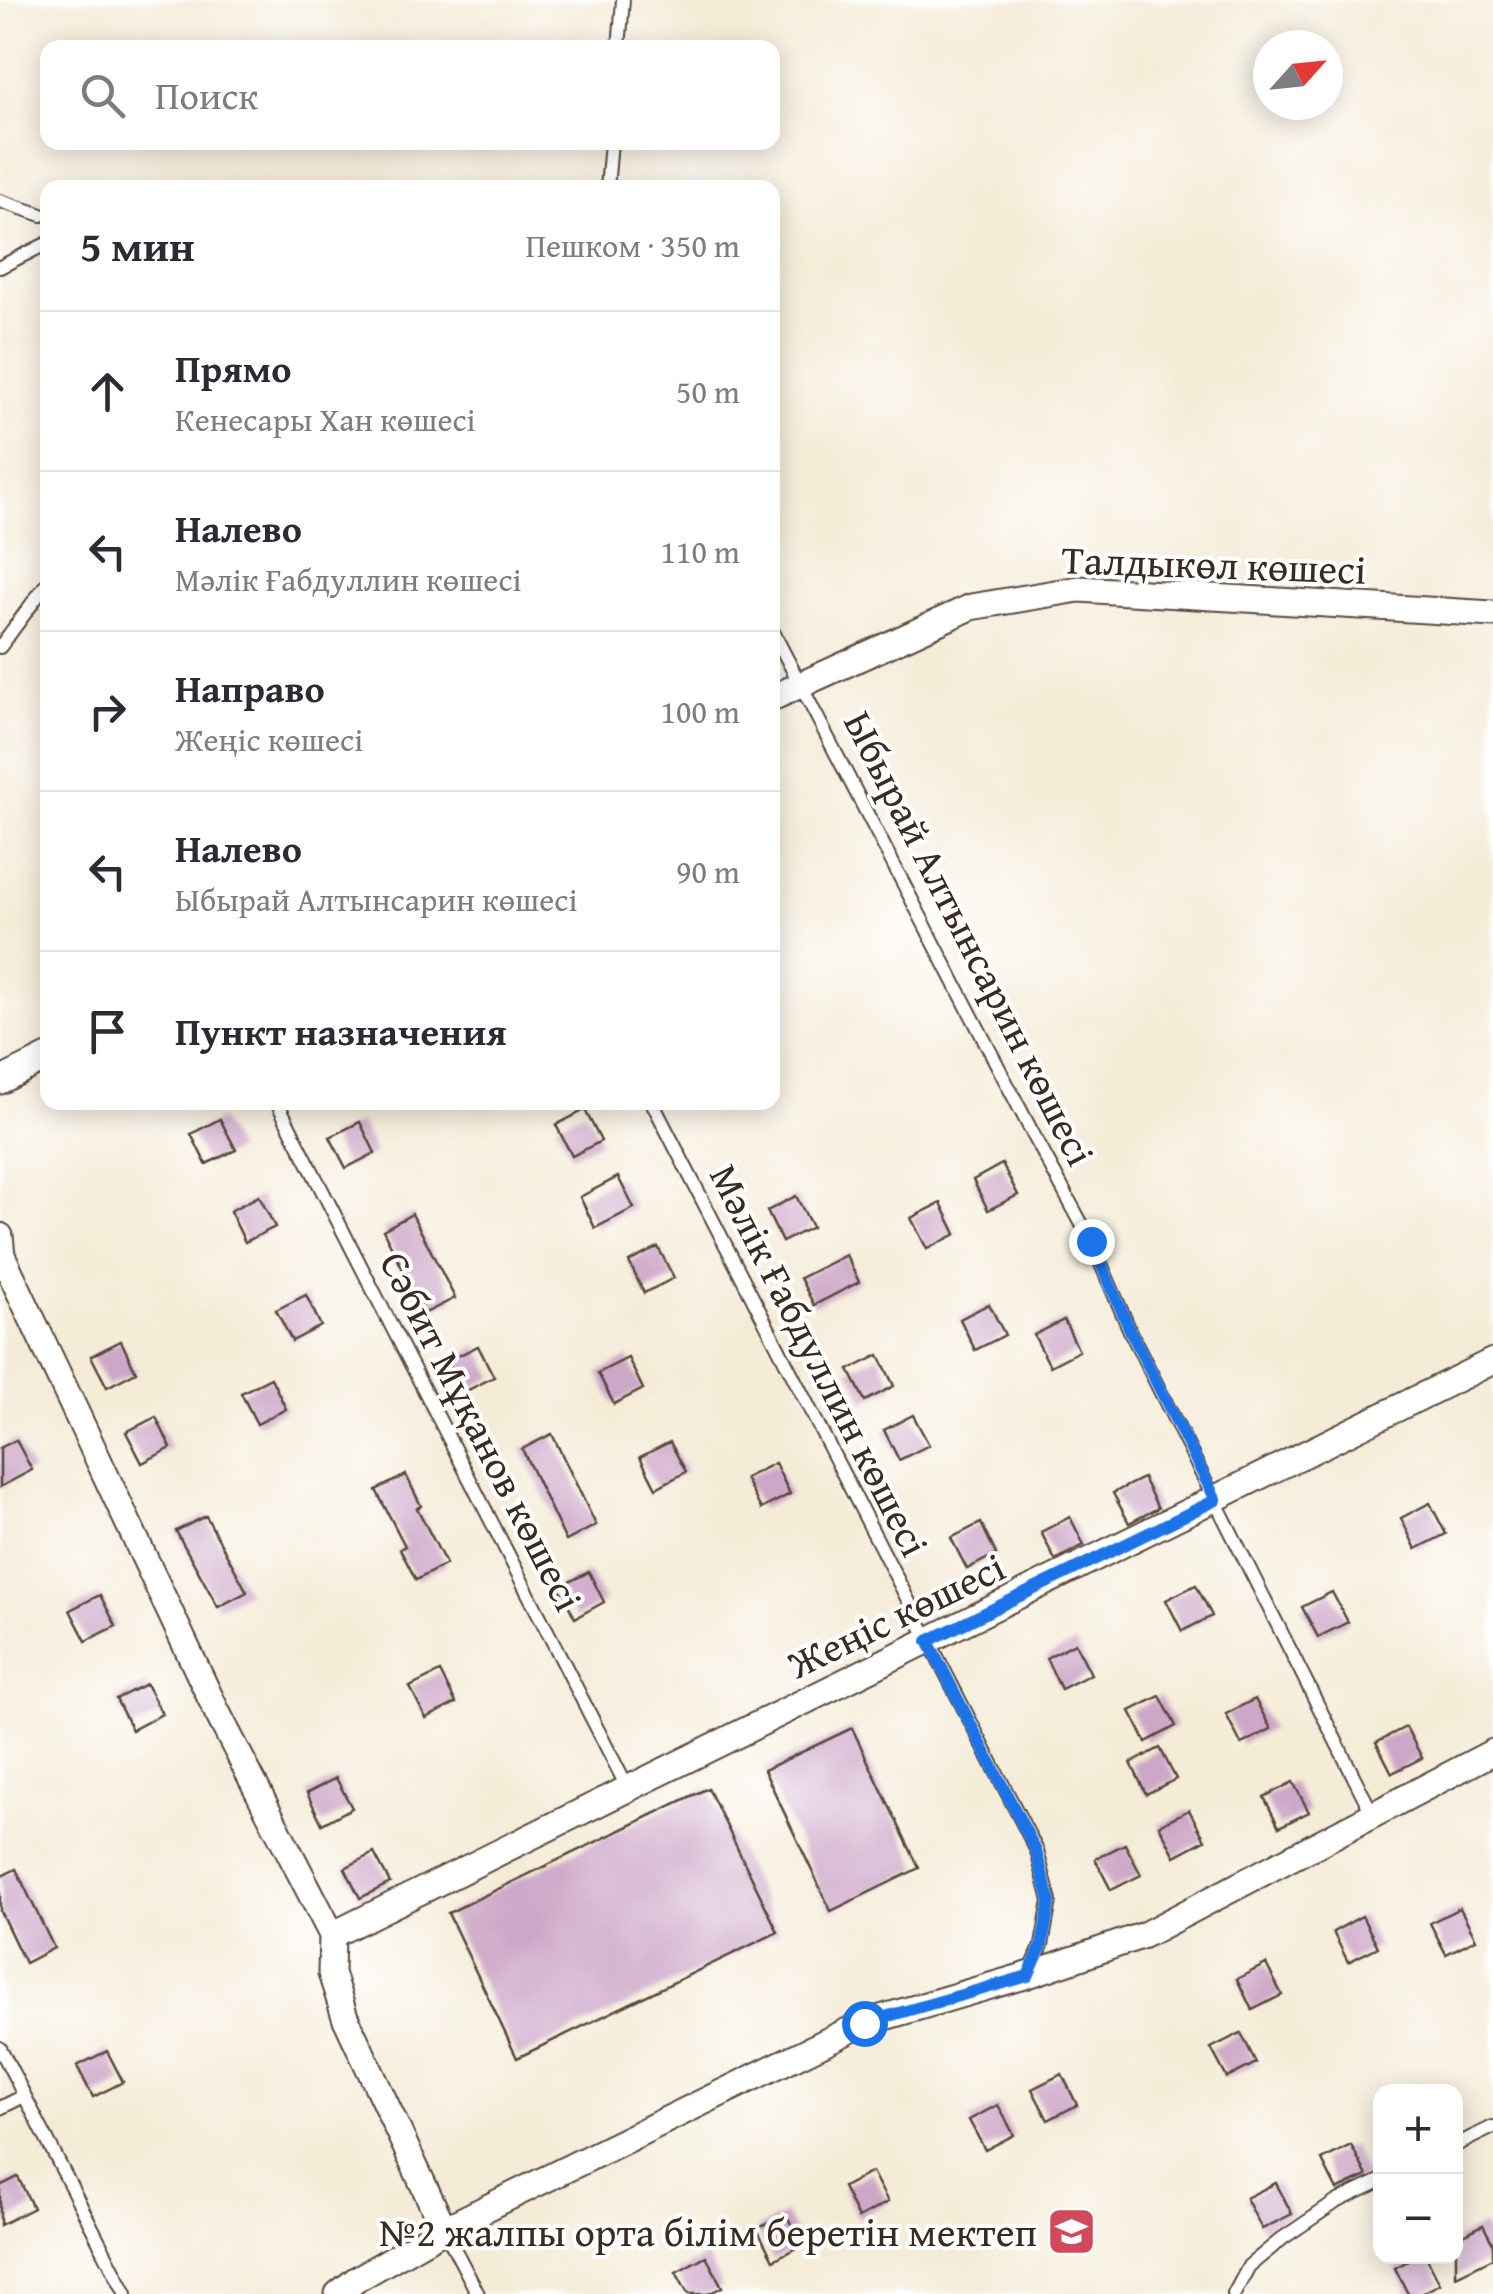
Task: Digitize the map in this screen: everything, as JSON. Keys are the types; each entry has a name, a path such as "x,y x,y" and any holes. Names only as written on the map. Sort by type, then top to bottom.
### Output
{"street":[{"name":"Талдыкөл көшесі","path":"780,694 971,606 1078,589 1493,614"},
{"path":"0,1081 40,1061"},
{"path":"1,1249 216,1712 332,1935 331,1973 345,2017 444,2229"},
{"name":"Жеңіс көшесі","path":"332,1935 1493,1361"},
{"path":"338,2294 444,2229 864,2023 1028,1976 1144,1935 1493,1752"}],"lane":[{"path":"620,40 623,0"},
{"path":"608,180 610,150"},
{"path":"0,201 40,215"},
{"path":"0,266 40,247"},
{"path":"0,647 40,593"},
{"name":"Ыбырай Алтынсарин көшесі","path":"780,645 1091,1241 1131,1332 1373,1815"},
{"name":"Сәбит Мұқанов көшесі","path":"281,1110 628,1789"},
{"name":"Мәлік Ғабдуллин көшесі","path":"656,1110 1036,1851 1050,1901 1042,1945 1028,1976"},
{"path":"0,2048 126,2294"},
{"path":"0,2108 24,2096"},
{"path":"1463,2142 1493,2127"},
{"path":"1234,2294 1248,2266 1282,2238 1336,2202 1373,2184"},
{"path":"444,2229 478,2294"}],"building":[{"path":"585,1110 601,1141 572,1156 556,1125"},
{"path":"220,1119 236,1150 206,1164 191,1134"},
{"path":"360,1122 375,1153 346,1168 330,1137"},
{"path":"1002,1164 1018,1195 988,1210 973,1180"},
{"path":"618,1177 634,1208 595,1228 580,1197"},
{"path":"259,1196 275,1227 245,1242 230,1211"},
{"path":"796,1196 812,1227 782,1242 767,1211"},
{"path":"941,1203 956,1234 927,1249 911,1218"},
{"path":"412,1214 455,1298 425,1313 383,1230"},
{"path":"658,1247 674,1278 644,1293 629,1262"},
{"path":"846,1255 859,1282 814,1305 800,1278"},
{"path":"306,1295 321,1326 292,1341 276,1310"},
{"path":"989,1304 1005,1335 975,1350 960,1319"},
{"path":"1064,1320 1079,1351 1050,1366 1034,1335"},
{"path":"121,1341 136,1372 107,1387 91,1356"},
{"path":"478,1346 494,1377 464,1392 448,1361"},
{"path":"879,1355 894,1386 865,1401 849,1370"},
{"path":"628,1358 643,1389 614,1404 598,1373"},
{"path":"271,1378 286,1409 257,1424 241,1393"},
{"path":"913,1415 929,1445 899,1460 884,1430"},
{"path":"156,1417 171,1448 142,1463 126,1432"},
{"path":"552,1434 596,1525 566,1541 522,1449"},
{"path":"16,1440 32,1470 0,1487 0,1448"},
{"path":"670,1442 686,1472 656,1488 640,1457"},
{"path":"775,1463 790,1494 761,1509 745,1478"},
{"path":"406,1475 421,1506 417,1508 446,1564 416,1580 400,1549 405,1546 376,1490"},
{"path":"1143,1478 1158,1508 1129,1523 1113,1493"},
{"path":"1430,1503 1446,1534 1416,1549 1401,1518"},
{"path":"206,1516 247,1592 218,1607 176,1531"},
{"path":"1070,1517 1084,1545 1055,1560 1041,1532"},
{"path":"981,1523 996,1554 967,1569 951,1538"},
{"path":"589,1572 604,1602 575,1618 559,1587"},
{"path":"1196,1585 1212,1616 1182,1631 1166,1600"},
{"path":"1332,1592 1348,1622 1318,1637 1302,1607"},
{"path":"100,1595 116,1626 86,1641 70,1610"},
{"path":"1075,1643 1091,1674 1061,1689 1046,1658"},
{"path":"440,1672 456,1703 426,1718 410,1687"},
{"path":"146,1684 162,1714 132,1730 116,1699"},
{"path":"1160,1696 1176,1726 1146,1742 1130,1711"},
{"path":"1255,1699 1271,1729 1241,1744 1226,1714"},
{"path":"1406,1727 1422,1758 1392,1773 1376,1742"},
{"path":"852,1728 919,1868 831,1911 764,1770"},
{"path":"1160,1748 1176,1779 1146,1794 1131,1763"},
{"path":"336,1778 352,1808 322,1824 307,1793"},
{"path":"1293,1782 1309,1812 1279,1827 1264,1797"},
{"path":"708,1788 778,1932 517,2058 448,1913"},
{"path":"1189,1810 1205,1840 1175,1856 1159,1825"},
{"path":"1125,1844 1141,1875 1111,1890 1095,1859"},
{"path":"374,1853 390,1883 360,1898 345,1868"},
{"path":"16,1869 54,1948 25,1963 0,1911 0,1877"},
{"path":"1460,1908 1476,1939 1446,1954 1430,1923"},
{"path":"1362,1916 1378,1947 1348,1962 1333,1932"},
{"path":"1266,1964 1282,1995 1252,2010 1237,1979"},
{"path":"1241,2033 1256,2063 1227,2078 1211,2048"},
{"path":"107,2051 123,2082 93,2097 77,2066"},
{"path":"1062,2074 1077,2105 1048,2120 1032,2089"},
{"path":"998,2105 1014,2135 985,2150 969,2120"},
{"path":"1351,2145 1367,2176 1337,2190 1322,2160"},
{"path":"872,2172 888,2202 858,2218 843,2187"},
{"path":"18,2177 33,2208 0,2225 0,2186"},
{"path":"1276,2183 1292,2214 1262,2229 1246,2198"},
{"path":"786,2214 802,2245 773,2260 757,2229"},
{"path":"1483,2225 1493,2244 1493,2258 1456,2276 1456,2264 1463,2264 1463,2235"},
{"path":"706,2256 722,2287 708,2294 688,2294 676,2272"},
{"path":"1402,2264 1430,2264 1440,2284 1420,2294 1408,2294 1395,2268"}],"place":[{"name":"№2 жалпы орта білім беретін мектеп","path":"1072,2231"}],"route":[{"path":"864,2023 1028,1976 1042,1945 1050,1901 1036,1851 928,1641 1216,1500 1131,1332 1091,1241"}]}
